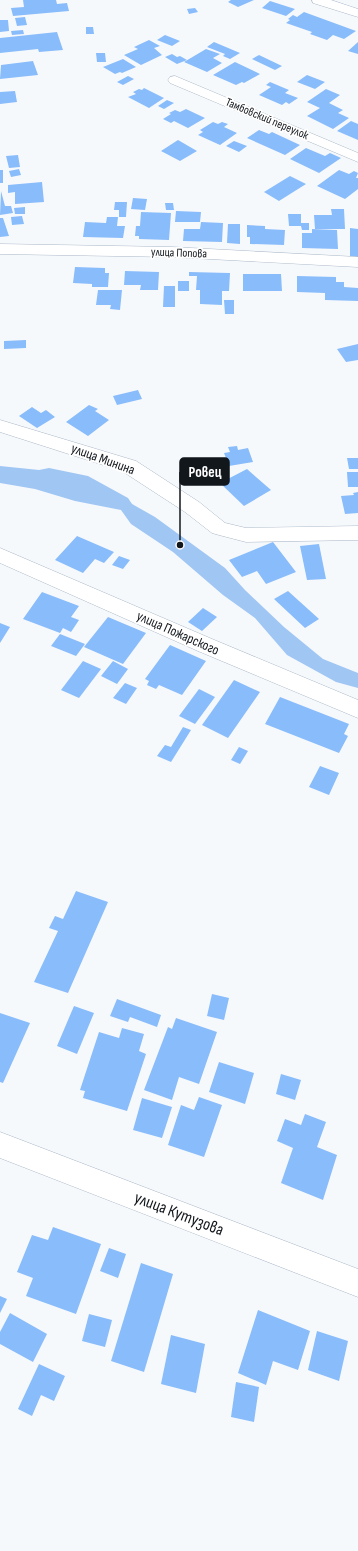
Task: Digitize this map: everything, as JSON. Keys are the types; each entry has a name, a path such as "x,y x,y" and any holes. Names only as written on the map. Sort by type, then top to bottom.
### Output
{"street":[{"path":"318,0 358,13"},
{"name":"Тамбовский переулок","path":"175,80 358,158"},
{"name":"улица Попова","path":"0,249 172,252 358,262"},
{"name":"улица Минина","path":"0,426 129,466 192,507 219,528 246,535 358,532"},
{"name":"улица Пожарского","path":"0,555 205,645 358,709"},
{"name":"улица Кутузова","path":"0,1145 358,1282"}],"water":[{"path":"0,466 49,471 85,478 155,517 225,568 245,590 284,627 323,659 358,673 358,688 336,682 287,655 255,618 223,595 173,552 131,524 121,510 75,501 35,489 0,483"}],"building":[{"path":"23,0 56,0 57,4 67,3 69,11 13,16 11,8 24,7"},
{"path":"231,0 254,0 238,7 228,2"},
{"path":"270,1 295,9 286,16 262,8"},
{"path":"195,8 198,12 189,14 187,9"},
{"path":"304,12 356,31 344,39 333,35 327,40 310,34 312,32 286,23 293,15 297,17"},
{"path":"25,17 27,25 17,26 15,18"},
{"path":"0,20 8,20 9,31 0,32"},
{"path":"86,27 93,27 94,34 86,34"},
{"path":"23,30 24,34 12,35 11,31"},
{"path":"57,32 63,50 39,52 38,49 0,53 0,38"},
{"path":"165,35 180,41 172,46 157,40"},
{"path":"149,40 160,46 154,48 162,55 141,65 124,55 138,49 134,47"},
{"path":"214,42 240,53 230,59 223,56 225,54 207,47"},
{"path":"358,42 358,54 348,51"},
{"path":"206,49 220,54 213,58 222,63 207,72 184,62"},
{"path":"96,53 105,53 106,62 97,62"},
{"path":"172,54 187,60 177,64 165,57"},
{"path":"259,55 282,66 275,70 252,59"},
{"path":"123,59 136,67 122,73 120,72 115,74 103,67"},
{"path":"33,61 38,75 0,79 1,65"},
{"path":"235,62 260,74 244,83 242,82 236,85 213,75"},
{"path":"307,75 325,82 315,89 297,82"},
{"path":"128,76 134,79 123,85 117,82"},
{"path":"270,82 289,90 285,93 298,98 289,104 286,102 282,105 259,95 271,87 266,85"},
{"path":"144,88 164,98 149,108 128,97 136,94 133,92"},
{"path":"326,89 340,95 329,103 343,110 338,113 349,118 333,129 307,116 320,108 307,102"},
{"path":"15,91 17,102 0,104 0,92"},
{"path":"167,100 174,103 164,109 158,106"},
{"path":"186,109 205,118 188,128 174,121 171,123 163,119 175,110 180,112"},
{"path":"351,121 358,124 358,140 337,131"},
{"path":"213,122 218,124 222,122 228,124 224,127 237,133 220,145 198,135 203,132 200,130"},
{"path":"259,130 269,134 272,132 300,145 285,155 247,138"},
{"path":"178,140 197,151 180,161 161,151"},
{"path":"234,141 247,146 239,152 226,146"},
{"path":"306,148 325,156 330,153 341,158 319,173 290,159"},
{"path":"18,155 20,167 9,168 6,156"},
{"path":"19,169 21,175 11,177 9,171"},
{"path":"0,170 3,170 3,183 0,183"},
{"path":"339,170 349,174 354,171 358,173 356,178 358,178 358,189 345,199 317,186"},
{"path":"290,176 306,184 279,201 264,192"},
{"path":"42,182 44,202 15,204 15,192 8,193 8,185"},
{"path":"1,191 5,206 11,206 13,213 0,215"},
{"path":"133,198 147,199 145,210 131,209"},
{"path":"115,202 127,202 126,217 119,217 119,210 114,210"},
{"path":"165,203 173,203 174,210 166,210"},
{"path":"25,207 25,214 15,214 14,208"},
{"path":"331,209 344,209 345,229 315,229 314,215 332,215"},
{"path":"176,211 201,212 200,222 175,222"},
{"path":"141,212 171,213 169,240 139,239 139,236 135,236 136,226 140,226"},
{"path":"288,214 301,214 301,223 309,223 309,230 302,230 301,226 289,226"},
{"path":"22,216 24,224 12,225 11,217"},
{"path":"107,217 118,217 117,226 125,226 123,238 83,237 85,222 106,223"},
{"path":"0,218 3,218 9,236 0,237"},
{"path":"201,222 223,223 222,242 183,241 184,229 200,229"},
{"path":"228,224 240,224 240,244 227,243"},
{"path":"247,225 265,226 265,229 285,230 284,245 250,244 250,237 247,237"},
{"path":"350,228 358,229 358,257 350,256"},
{"path":"312,229 337,230 338,249 302,248 302,233 312,233"},
{"path":"75,267 105,268 105,273 109,273 108,287 92,287 92,284 73,283"},
{"path":"125,271 159,272 158,290 140,290 141,285 124,285"},
{"path":"189,272 230,273 229,291 222,291 222,305 200,304 200,290 196,290 197,276 189,276"},
{"path":"243,274 281,274 282,291 243,291"},
{"path":"297,276 336,277 336,282 344,282 344,287 358,288 358,301 325,300 325,293 297,292"},
{"path":"178,281 189,281 189,291 178,291"},
{"path":"164,286 175,286 175,307 163,307"},
{"path":"98,290 122,290 120,310 110,309 111,305 96,305"},
{"path":"224,300 234,300 234,314 225,314"},
{"path":"26,340 26,348 4,349 4,341"},
{"path":"358,344 358,360 346,362 337,349"},
{"path":"138,390 142,399 117,405 113,396"},
{"path":"89,405 98,409 95,411 109,420 88,436 66,422"},
{"path":"32,407 41,413 46,410 55,417 37,428 19,416"},
{"path":"237,446 238,450 248,448 253,462 229,466 224,453 230,452 228,447"},
{"path":"347,458 358,458 358,469 349,469"},
{"path":"247,469 271,490 244,506 220,483"},
{"path":"347,472 358,472 358,487 348,487"},
{"path":"358,492 358,513 345,514 341,496 354,495 353,493"},
{"path":"77,536 114,552 104,563 95,559 83,573 55,560"},
{"path":"273,542 296,572 266,584 257,571 242,577 229,560"},
{"path":"319,544 326,579 307,580 300,546"},
{"path":"119,556 130,560 123,569 112,565"},
{"path":"288,591 319,619 305,628 274,599"},
{"path":"42,592 79,606 71,617 79,620 71,632 63,628 60,633 23,619"},
{"path":"203,608 217,617 202,631 188,622"},
{"path":"108,617 146,633 123,664 84,647"},
{"path":"0,623 10,627 0,643"},
{"path":"60,634 85,644 76,656 51,646"},
{"path":"170,645 206,661 182,695 159,685 156,689 147,685 149,681 145,679"},
{"path":"83,661 101,669 79,698 61,690"},
{"path":"113,661 128,669 117,684 101,676"},
{"path":"234,680 260,692 228,738 202,725"},
{"path":"125,683 137,688 126,704 113,698"},
{"path":"199,689 215,697 195,724 179,716"},
{"path":"280,697 349,724 344,734 348,736 339,753 265,724"},
{"path":"183,727 191,730 171,762 157,756 165,745 171,747"},
{"path":"239,747 248,751 240,764 231,760"},
{"path":"320,766 339,773 329,795 309,787"},
{"path":"76,891 108,902 68,993 34,982 58,931 49,928 55,916 63,919"},
{"path":"212,994 229,998 224,1020 207,1016"},
{"path":"117,999 161,1015 157,1027 130,1017 128,1022 110,1016"},
{"path":"74,1006 94,1013 77,1054 57,1046"},
{"path":"0,1013 30,1023 3,1083 0,1082"},
{"path":"176,1018 217,1032 199,1084 179,1077 172,1100 144,1090 168,1027 172,1029"},
{"path":"122,1028 144,1034 139,1051 146,1054 127,1111 83,1098 85,1091 80,1090 99,1032 119,1038"},
{"path":"219,1062 254,1073 245,1104 209,1092"},
{"path":"281,1074 301,1080 295,1100 276,1094"},
{"path":"199,1097 222,1105 204,1157 168,1145 181,1105 194,1110"},
{"path":"142,1098 172,1107 162,1138 133,1130"},
{"path":"305,1114 326,1122 317,1147 337,1155 323,1200 281,1183 293,1148 277,1141 285,1119 301,1125"},
{"path":"53,1227 101,1244 76,1314 26,1296 33,1278 17,1272 32,1235 48,1240"},
{"path":"109,1248 126,1254 118,1278 100,1271"},
{"path":"141,1263 173,1274 144,1372 111,1361"},
{"path":"0,1296 7,1299 0,1313"},
{"path":"258,1310 310,1331 298,1370 273,1361 266,1385 238,1373"},
{"path":"10,1313 47,1334 33,1362 0,1344 0,1332"},
{"path":"89,1314 112,1320 105,1347 82,1341"},
{"path":"317,1331 348,1341 339,1381 308,1370"},
{"path":"171,1335 205,1344 196,1393 161,1384"},
{"path":"39,1364 65,1376 54,1401 41,1395 32,1416 18,1409"},
{"path":"236,1382 259,1387 254,1422 231,1417"}],"waterway":[{"path":"37,473 49,471 85,478 125,500 132,510"}],"place":[{"name":"Ровец","path":"180,545"}]}
